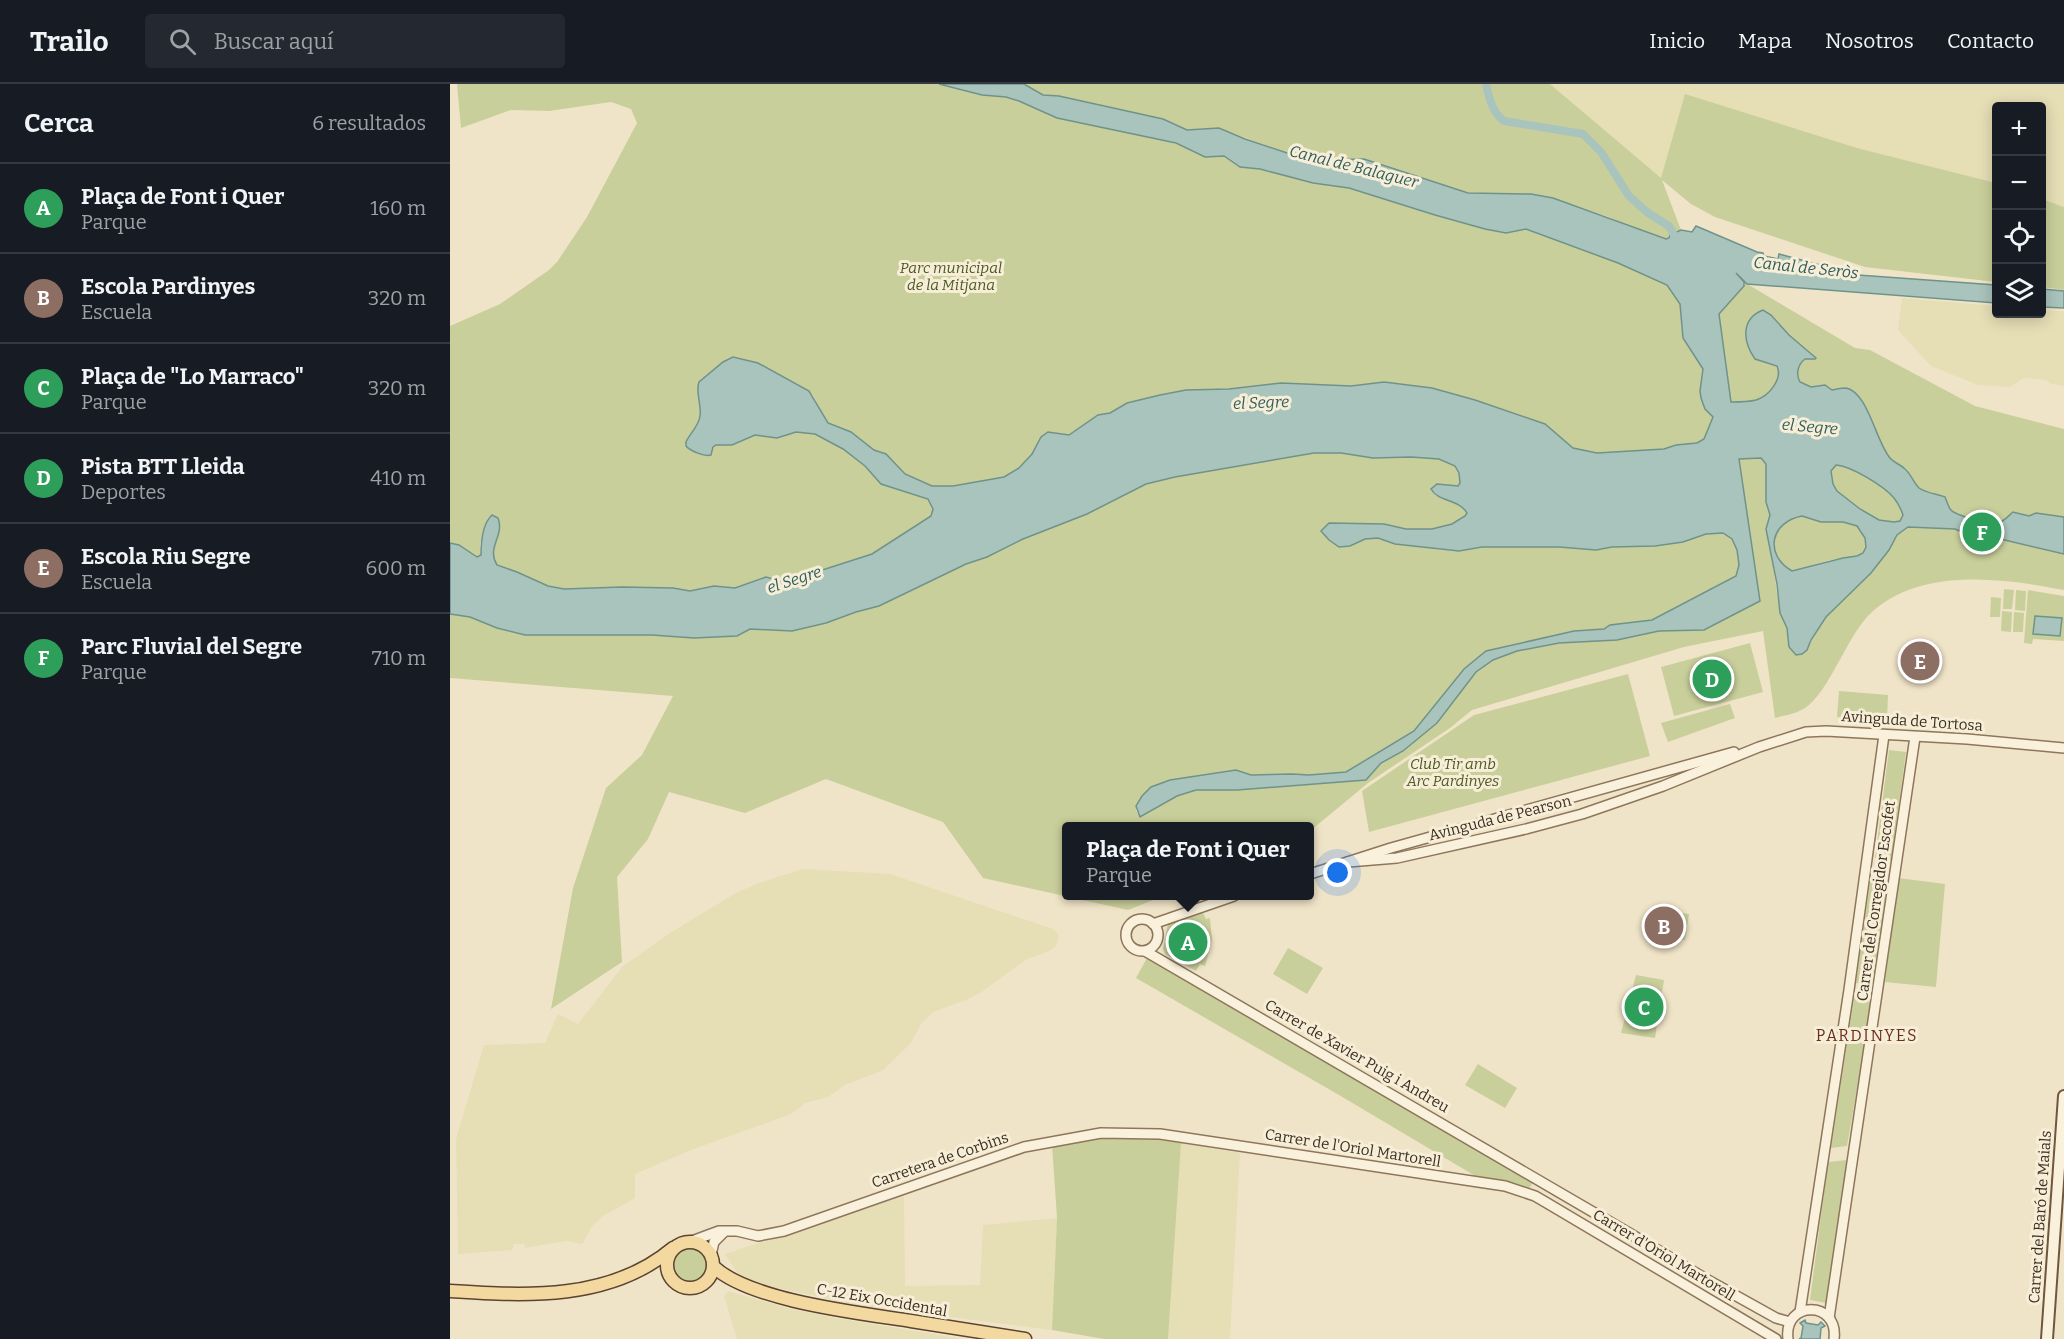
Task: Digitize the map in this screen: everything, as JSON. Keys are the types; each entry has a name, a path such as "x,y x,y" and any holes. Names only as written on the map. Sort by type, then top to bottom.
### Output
{"main road":[{"name":"Carrer del Baró de Maials","path":"2047,1339 2064,1096"},
{"path":"450,1291 534,1295 578,1291 640,1271 678,1244 692,1241 703,1245 712,1261 736,1283"},
{"path":"673,1248 667,1259 667,1271 675,1283 682,1287 736,1283"},
{"path":"703,1284 712,1274 712,1261"},
{"path":"640,1271 670,1277"},
{"name":"C-12 Eix Occidental","path":"736,1283 790,1299 845,1311 1025,1339"}],"street":[{"name":"Avinguda de Tortosa","path":"1721,759 1806,732 1826,731 1967,739 2064,748"},
{"name":"Carrer del Corregidor Escofet","path":"1800,1312 1849,990 1884,735"},
{"name":"Carrer del Corregidor Escofet","path":"1829,1318 1915,737"},
{"name":"Avinguda de Pearson","path":"1314,873 1391,848 1670,770 1721,759"},
{"name":"Avinguda de Pearson","path":"1348,862 1397,858 1526,829 1595,810 1659,787 1721,759"},
{"path":"1659,787 1670,770"},
{"path":"1653,775 1658,780 1659,787"},
{"path":"1153,924 1157,938 1150,951 1135,950 1131,947 1126,933 1131,924 1144,920 1153,924 1222,900"},
{"name":"Carrer de Xavier Puig i Andreu","path":"1150,951 1706,1280 1776,1318 1790,1322"},
{"name":"Carretera de Corbins","path":"728,1231 758,1236 784,1231 1024,1147 1101,1133 1166,1135"},
{"name":"Carrer de l'Oriol Martorell","path":"1166,1135 1506,1186 1535,1196"},
{"path":"1535,1196 1543,1184"},
{"name":"Carrer d'Oriol Martorell","path":"1535,1196 1776,1339"},
{"path":"692,1241 713,1233 728,1231"},
{"path":"712,1261 712,1247 718,1237 728,1231"},
{"path":"1788,1339 1787,1329 1790,1322 1800,1312 1816,1310 1829,1318 1835,1330 1834,1339"}],"shaded area":[{"path":"1550,84 2064,84 2064,207 2046,200 2046,102 1992,102 1992,182 1857,148 1661,179"},
{"path":"1902,298 1992,306 1992,318 2046,318 2046,310 2064,311 2064,386 2028,378 2010,387 1978,385 1931,366 1898,330"},
{"path":"803,869 890,874 1053,929 1058,934 1056,946 1027,959 983,991 933,1012 921,1024 910,1044 883,1070 845,1085 828,1097 805,1103 791,1114 691,1150 635,1174 635,1198 603,1216 593,1225 582,1244 566,1241 525,1248 524,1244 514,1244 512,1250 458,1254 456,1139 484,1045 545,1043 558,1014 578,1024 622,967 670,933 736,893"},
{"path":"1181,1143 1240,1153 1230,1339 1168,1339"},
{"path":"904,1196 905,1286 980,1285 983,1225 1057,1218 1052,1330 856,1305 742,1280 725,1254"},
{"path":"728,1291 787,1308 963,1339 737,1339 724,1296"}],"green space":[{"name":"Parc municipal de la Mitjana","path":"457,84 939,84 982,95 1006,97 1057,118 1172,142 1205,157 1224,156 1237,166 1260,169 1313,183 1349,188 1485,229 1510,232 1526,229 1618,263 1667,285 1679,300 1682,308 1683,338 1703,369 1700,391 1702,402 1713,417 1704,439 1697,443 1664,449 1601,454 1573,448 1545,424 1432,388 1384,382 1351,386 1281,383 1229,389 1186,390 1127,403 1110,413 1098,415 1069,435 1039,440 1032,454 1019,469 1004,477 953,486 932,486 905,474 882,452 874,450 851,432 828,423 812,394 758,363 717,368 704,377 699,393 701,405 699,422 690,435 692,451 707,456 711,455 716,445 732,445 755,435 777,438 796,432 815,434 843,449 865,466 881,484 928,499 933,509 931,516 872,554 785,582 773,578 762,578 735,588 714,586 690,591 673,588 622,587 564,589 548,586 497,565 494,544 500,523 495,516 488,518 480,544 481,555 477,557 459,545 450,543 450,326 500,304 557,262 587,217 637,123 631,109 611,102 549,111 511,110 461,128"},
{"path":"1024,84 1550,84 1661,178 1685,94 1857,148 1992,182 1992,282 1865,267 1715,217 1691,204 1662,180 1681,230 1670,235 1668,239 1553,198 1531,194 1468,193 1364,159 1324,160 1289,154 1219,128 1187,130 1163,119 1059,96 1043,95"},
{"path":"2046,200 2064,207 2064,290 2046,288"},
{"path":"1744,282 1855,348 1870,350 1975,406 2064,429 2064,590 2014,582 1961,580 1935,583 1910,590 1887,601 1867,617 1813,701 1798,712 1775,718 1763,631 1684,647 1472,710 1450,728 1368,783 1314,828 1314,822 1062,822 1062,895 983,878 943,822 826,779 745,813 669,792 648,839 617,877 622,962 551,1009 573,888 606,788 642,755 673,696 450,678 450,614 470,617 497,628 525,635 653,635 694,638 737,636 750,629 792,631 879,606 966,564 1087,514 1141,486 1179,476 1314,453 1341,453 1373,458 1439,459 1455,466 1459,473 1458,486 1437,484 1435,494 1463,506 1467,513 1465,516 1452,524 1432,529 1406,529 1384,524 1329,523 1329,540 1339,547 1350,546 1365,539 1378,538 1395,544 1454,551 1482,547 1559,547 1596,550 1683,542 1706,534 1723,533 1732,539 1738,553 1739,565 1736,576 1726,583 1656,618 1640,623 1574,631 1486,651 1464,669 1414,731 1346,772 1309,775 1251,775 1236,770 1166,781 1146,792 1139,800 1136,810 1140,817 1177,796 1196,790 1237,790 1366,780 1381,763 1403,751 1437,723 1476,672 1493,660 1517,651 1559,643 1617,640 1659,631 1704,630 1759,601 1739,459 1761,458 1766,464 1766,502 1770,515 1767,525 1780,613 1787,628 1789,645 1794,654 1808,646 1826,617 1871,573 1889,550 1897,535 1909,526 1916,484 1906,470 1887,454 1862,403 1850,390 1832,390 1825,385 1809,387 1800,382 1798,373 1801,364 1805,359 1816,358 1763,310 1749,320 1746,325 1746,338 1755,359 1777,366 1778,376 1774,386 1761,398 1731,402 1719,314 1744,286"},
{"path":"1836,465 1858,473 1889,493 1897,502 1903,515 1900,522 1879,520 1837,491 1833,484 1831,471"},
{"path":"1802,516 1821,522 1843,522 1857,526 1865,541 1864,551 1857,556 1829,560 1792,571 1777,559 1776,537 1786,521"},
{"path":"2004,589 2014,590 2012,609 2003,609"},
{"path":"2016,590 2026,591 2025,611 2015,610"},
{"path":"2028,590 2064,596 2064,641 2033,639 2032,644 2024,643"},
{"path":"1991,597 2001,598 2000,617 1990,617"},
{"path":"2002,611 2012,612 2011,632 2001,631"},
{"path":"2014,612 2024,613 2023,632 2013,632"},
{"path":"1750,643 1763,692 1674,716 1661,667"},
{"name":"Club Tir amb Arc Pardinyes","path":"1628,674 1650,756 1369,832 1362,791 1474,715"},
{"path":"1839,691 1888,695 1887,721 1837,717"},
{"path":"1730,704 1735,718 1668,742 1661,723"},
{"path":"1889,750 1906,752 1891,860 1875,858"},
{"path":"1898,878 1945,884 1936,987 1885,982"},
{"path":"1870,882 1887,884 1873,985 1856,983"},
{"path":"1083,900 1153,900 1128,910"},
{"path":"1655,909 1689,914 1685,940 1651,935"},
{"path":"1203,913 1206,919 1210,918 1212,940 1205,966 1200,964 1196,971 1165,954 1163,949 1168,924"},
{"path":"1288,948 1323,968 1307,994 1273,974"},
{"path":"1147,958 1533,1182 1529,1189 1477,1177 1136,978"},
{"path":"1636,975 1664,980 1655,1038 1621,1033"},
{"path":"1854,998 1872,1002 1847,1146 1831,1148"},
{"path":"1478,1064 1517,1088 1505,1108 1465,1085"},
{"path":"1117,1137 1181,1143 1168,1339 1104,1339 1052,1330 1057,1218 1052,1145"},
{"path":"1847,1160 1826,1303 1810,1300 1828,1162"},
{"path":"690,1247 703,1252 708,1265 703,1278 690,1283 677,1278 672,1265 677,1252"}],"water":[{"path":"939,84 1024,84 1043,95 1059,96 1163,119 1187,130 1219,128 1293,155 1324,160 1364,159 1468,193 1531,194 1553,198 1666,239 1681,230 1692,232 1696,226 1763,253 1764,256 1778,259 1779,254 1858,275 1992,285 1992,303 1747,284 1736,273 1744,282 1744,286 1719,314 1731,402 1761,398 1774,386 1778,376 1777,366 1755,359 1746,338 1750,319 1763,310 1816,358 1805,359 1800,364 1798,376 1800,382 1811,387 1825,385 1832,390 1846,388 1854,391 1866,408 1885,451 1893,461 1907,471 1919,488 1945,497 1954,512 1981,521 1999,523 2013,512 2029,516 2036,513 2064,517 2064,554 1992,537 1969,535 1955,529 1908,527 1897,535 1889,550 1871,573 1826,617 1807,650 1796,655 1789,647 1787,628 1780,613 1777,584 1766,529 1770,515 1766,502 1766,464 1761,458 1739,459 1760,601 1704,630 1659,631 1617,640 1559,643 1517,651 1493,660 1476,672 1437,723 1403,751 1381,763 1366,780 1237,790 1196,790 1177,796 1140,817 1136,806 1142,796 1151,787 1170,780 1236,770 1251,775 1309,775 1346,772 1414,731 1464,669 1486,651 1574,631 1604,629 1610,625 1652,620 1736,576 1739,565 1737,550 1732,539 1723,533 1706,534 1683,542 1596,550 1559,547 1482,547 1459,551 1395,544 1378,538 1365,539 1350,546 1339,547 1321,531 1329,523 1384,524 1406,529 1432,529 1452,524 1465,516 1467,513 1463,508 1438,496 1431,489 1437,484 1458,486 1459,473 1455,466 1439,459 1373,458 1341,453 1314,453 1146,484 1087,514 966,564 879,606 792,631 750,629 737,636 694,638 652,635 525,635 497,628 470,617 450,614 450,543 459,545 477,557 481,555 484,528 492,515 498,518 500,524 494,547 494,559 497,565 548,586 564,589 622,587 673,588 690,591 714,586 735,588 766,577 785,582 872,554 931,516 933,509 928,499 881,484 865,466 843,449 815,434 796,432 777,438 755,435 732,445 716,445 711,455 698,453 688,448 686,442 700,416 699,382 723,362 733,357 758,363 809,391 828,423 851,432 874,450 886,454 905,474 932,486 953,486 1004,477 1019,468 1032,454 1041,437 1048,432 1069,435 1098,415 1110,413 1127,403 1186,390 1229,389 1281,383 1351,386 1384,382 1432,388 1545,424 1573,448 1597,453 1664,449 1697,443 1704,439 1713,417 1705,409 1701,398 1703,369 1683,338 1680,304 1667,285 1618,263 1526,229 1506,233 1485,229 1349,188 1313,183 1260,169 1240,167 1224,156 1205,157 1176,143 1057,118 1006,97 982,95","holes":["1836,465 1858,473 1889,493 1897,502 1903,515 1900,521 1879,520 1837,491 1833,484 1831,471","1802,516 1821,522 1843,522 1857,526 1865,538 1866,547 1863,553 1792,571 1777,556 1774,548 1777,532 1791,519"]},
{"path":"2046,289 2064,291 2064,308 2046,307"},
{"path":"2035,616 2062,618 2060,636 2033,634"},
{"path":"1805,1320 1806,1323 1818,1325 1821,1322 1825,1326 1821,1328 1820,1339 1799,1339 1803,1326 1800,1323"}],"waterway":[{"path":"1486,84 1494,109 1504,121 1583,134 1601,152 1629,196 1648,213 1669,226 1678,242"}],"place":[{"name":"Parc Fluvial del Segre","path":"1982,532"},
{"name":"Escola Riu Segre","path":"1920,661"},
{"name":"Pista BTT Lleida","path":"1712,679"},
{"name":"Escola Pardinyes","path":"1664,926"},
{"name":"Plaça de Font i Quer","path":"1188,942"},
{"name":"Plaça de \"Lo Marraco\"","path":"1644,1007"}],"district":[{"name":"PARDINYES","path":"1867,1035"}],"water label":[{"name":"Canal de Balaguer","path":"1354,166"},
{"name":"Canal de Seròs","path":"1806,267"},
{"name":"el Segre","path":"1261,402"},
{"name":"el Segre","path":"1810,426"},
{"name":"el Segre","path":"794,579"}]}
